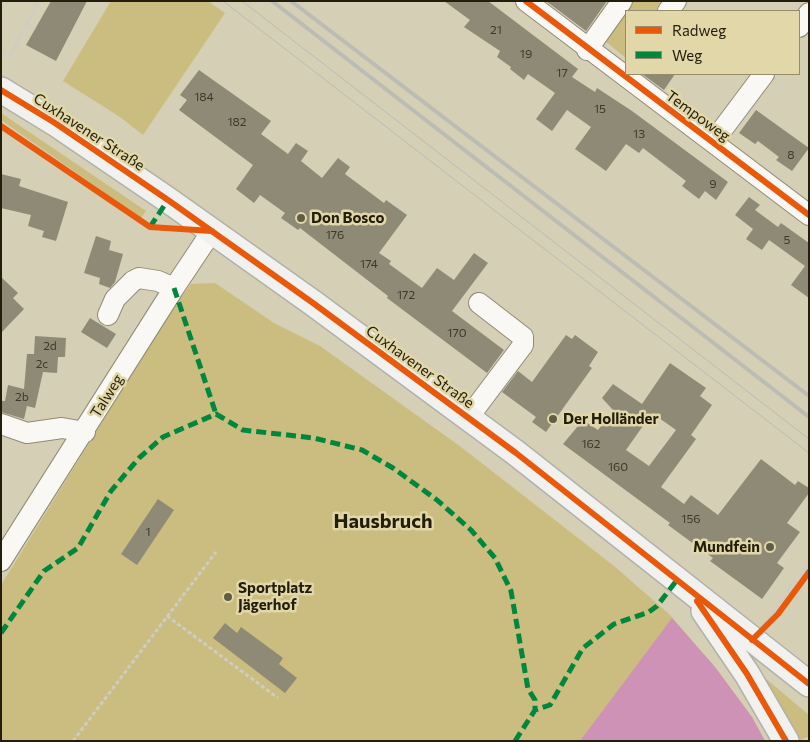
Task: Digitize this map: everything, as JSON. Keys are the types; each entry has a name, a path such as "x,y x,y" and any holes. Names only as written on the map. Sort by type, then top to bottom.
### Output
{"main road":[{"name":"Cuxhavener Straße","path":"1,90 62,128 212,231 468,418 809,684"},
{"path":"690,590 736,658 786,741"}],"street":[{"name":"Tempoweg","path":"526,1 587,50 623,70"},
{"path":"587,50 622,1"},
{"path":"800,26 809,13"},
{"name":"Tempoweg","path":"629,75 809,215"},
{"path":"713,142 763,75"},
{"name":"Talweg","path":"1,561 212,231"},
{"path":"108,314 115,300 133,281 139,278 158,280 174,288"},
{"path":"468,418 523,345 523,337 479,303"},
{"path":"1,424 27,433 62,428 85,432"}],"path":[{"path":"1,52 10,56 39,1"},
{"path":"27,24 35,28"},
{"path":"73,741 216,552"},
{"path":"752,640 809,562"},
{"path":"752,640 778,614 809,572"},
{"path":"167,616 278,698"}],"shaded area":[{"path":"111,1 208,1 225,13 143,135 120,117 63,81"},
{"path":"627,1 669,1 663,10 625,10 625,57 600,37"},
{"path":"1,113 146,211 141,218 1,120"},
{"path":"215,283 274,323 320,346 461,447 614,566 669,614 715,667 752,717 765,741 1,741 1,585 171,311 191,284"},
{"path":"672,618 715,667 752,717 765,741 580,741"},
{"path":"759,673 809,715 809,736 799,741"}],"building":[{"path":"51,1 87,1 56,61 26,45"},
{"path":"444,1 488,1 578,69 572,77 595,92 597,88 632,111 728,182 716,200 705,191 699,199 682,186 686,181 643,148 639,153 626,144 606,171 575,149 591,127 567,110 552,131 536,119 555,93 528,74 524,80 510,69 511,67 497,57 500,51 464,27 470,20"},
{"path":"546,1 607,1 586,31"},
{"path":"199,70 271,121 261,134 288,154 296,143 308,151 301,161 322,178 338,158 350,167 345,174 384,203 386,200 407,215 379,253 391,261 389,264 422,288 437,268 454,280 474,253 488,263 452,311 504,350 487,373 387,298 388,296 300,228 298,230 281,218 285,213 260,195 254,203 236,189 253,165 179,110 187,100 180,95"},
{"path":"643,75 674,75 664,90"},
{"path":"756,110 809,148 792,171 776,160 779,157 758,141 755,144 739,133"},
{"path":"1,174 21,179 19,186 68,202 56,241 42,237 44,231 28,226 31,215 1,208"},
{"path":"749,197 760,205 755,210 778,227 781,223 809,243 809,298 791,285 805,266 769,240 762,250 746,239 753,229 735,215"},
{"path":"96,236 111,241 109,250 123,254 115,282 110,288 99,284 100,278 84,273"},
{"path":"1,277 18,293 13,298 24,309 1,333"},
{"path":"90,318 116,334 107,348 81,332"},
{"path":"566,335 572,339 575,335 598,352 589,366 592,368 546,432 532,422 536,417 502,392 518,371 532,382"},
{"path":"35,336 66,338 65,357 58,357 57,373 43,372 35,408 27,406 24,419 1,412 1,401 5,401 8,385 24,389 27,354 34,354"},
{"path":"670,363 706,388 700,396 712,405 691,435 696,439 661,487 684,504 691,495 718,515 761,459 795,485 798,481 809,488 809,493 787,523 800,532 777,563 784,568 762,599 710,561 713,558 668,525 670,523 563,444 583,420 598,430 613,410 602,398 613,384 642,404","holes":["652,413 676,430 649,466 626,450"]},
{"path":"158,499 174,510 137,565 121,554"},
{"path":"225,623 237,633 241,627 283,658 279,664 297,678 285,693 213,638"}],"tram line":[{"path":"223,1 809,453"},
{"path":"242,1 809,439"}],"railway":[{"path":"272,1 809,417"},
{"path":"291,1 809,396"}],"marked path":[{"path":"150,227 168,200"},
{"path":"174,288 216,414"},
{"path":"1,633 44,571 78,548 111,491 139,458 163,437 216,414 243,430 314,438 362,450 393,468 437,500 471,530 495,558 511,591 528,689 535,700 535,710"},
{"path":"515,741 535,710 550,705 583,648 614,624 649,612 657,606 677,580"}],"cycle path":[{"path":"526,1 809,215"},
{"path":"1,90 55,123 168,200 313,303 516,453 809,684"},
{"path":"1,126 150,227 212,231"},
{"path":"752,640 778,614 809,572"},
{"path":"697,601 747,674 786,741"}],"place":[{"name":"Don Bosco","path":"301,218"},
{"name":"Der Holländer","path":"553,419"},
{"name":"Mundfein","path":"770,547"},
{"name":"Sportplatz Jägerhof","path":"228,597"}],"district":[{"name":"Hausbruch","path":"383,521"}]}
